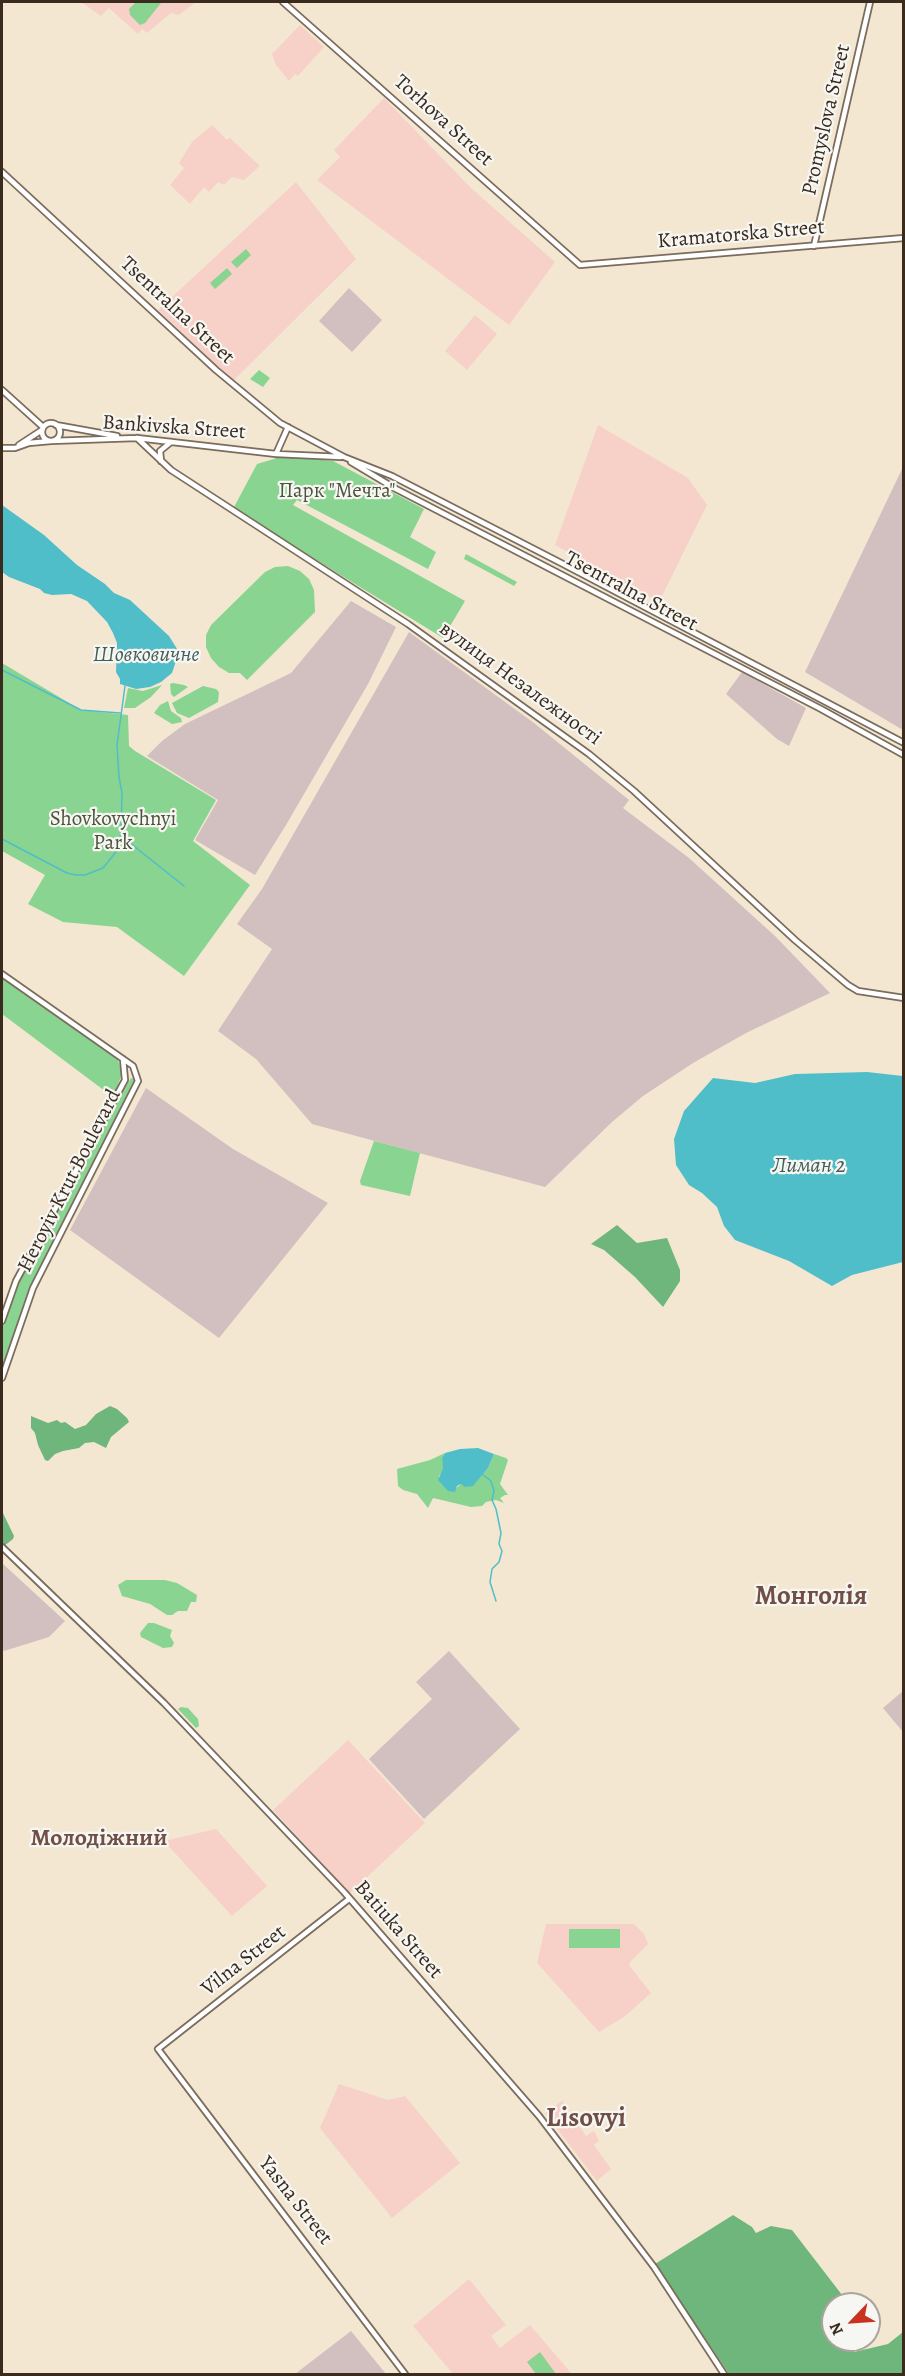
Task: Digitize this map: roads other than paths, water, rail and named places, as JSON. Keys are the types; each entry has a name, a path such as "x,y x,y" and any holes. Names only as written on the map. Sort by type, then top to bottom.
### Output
{"street":[{"name":"Torhova Street","path":"283,2 580,265"},
{"name":"Promyslova Street","path":"814,246 870,2"},
{"name":"Tsentralna Street","path":"2,172 228,380 280,423 344,457 396,489 821,709 903,755"},
{"name":"Kramatorska Street","path":"580,265 903,238"},
{"path":"2,390 43,428 44,438 51,441 59,435 56,425"},
{"path":"15,448 36,436 51,423 91,433 137,438"},
{"path":"276,454 288,427"},
{"name":"Bankivska Street","path":"2,448 15,448 29,443 51,441 137,438 276,454 344,457"},
{"name":"вулиця Незалежності","path":"137,438 171,470 408,624 589,754 634,791 835,975 858,991 903,998"},
{"path":"155,456 152,444 156,440 161,449 160,461"},
{"path":"161,449 172,441"},
{"name":"Tsentralna Street","path":"344,457 392,476 740,655 903,743"},
{"path":"2,974 123,1059"},
{"name":"Heroyiv Krut Boulevard","path":"2,1378 33,1288 137,1086 137,1076 133,1066 123,1059"},
{"name":"Heroyiv Krut Boulevard","path":"2,1321 16,1281 125,1080 123,1059"},
{"name":"Batiuka Street","path":"2,1547 164,1703 349,1899 539,2116 654,2267 724,2374"},
{"name":"Vilna Street","path":"158,2049 349,1899"},
{"name":"Yasna Street","path":"158,2049 405,2374"}],"water":[{"name":"Шовковичне","path":"2,505 44,535 77,565 114,593 130,600 169,636 179,652 172,673 150,687 136,689 120,684 116,672 117,643 107,622 87,601 71,594 44,593 2,572"},
{"name":"Лиман 2","path":"867,1072 903,1076 903,1262 852,1275 832,1286 789,1261 735,1240 724,1226 717,1207 689,1185 676,1165 674,1139 684,1111 713,1078 755,1083 795,1074"},
{"path":"478,1448 494,1454 488,1468 473,1486 465,1487 461,1484 457,1486 455,1492 448,1491 438,1480 443,1468 442,1458 445,1453"}],"waterway":[{"path":"2,670 81,710 120,713"},
{"path":"125,686 117,745 122,793 121,834 184,886"},
{"path":"2,839 67,873 85,875 103,868 116,852 121,834"},
{"path":"482,1474 491,1481 494,1491 492,1500 501,1533 499,1544 502,1551 499,1562 492,1569 490,1582 496,1601"}],"district":[{"name":"Монголія","path":"811,1597"},
{"name":"Молодіжний","path":"99,1839"},
{"name":"Lisovyi","path":"586,2119"}],"park label":[{"name":"Парк \"Мечта\"","path":"337,492"},
{"name":"Shovkovychnyi Park","path":"113,832"}]}
